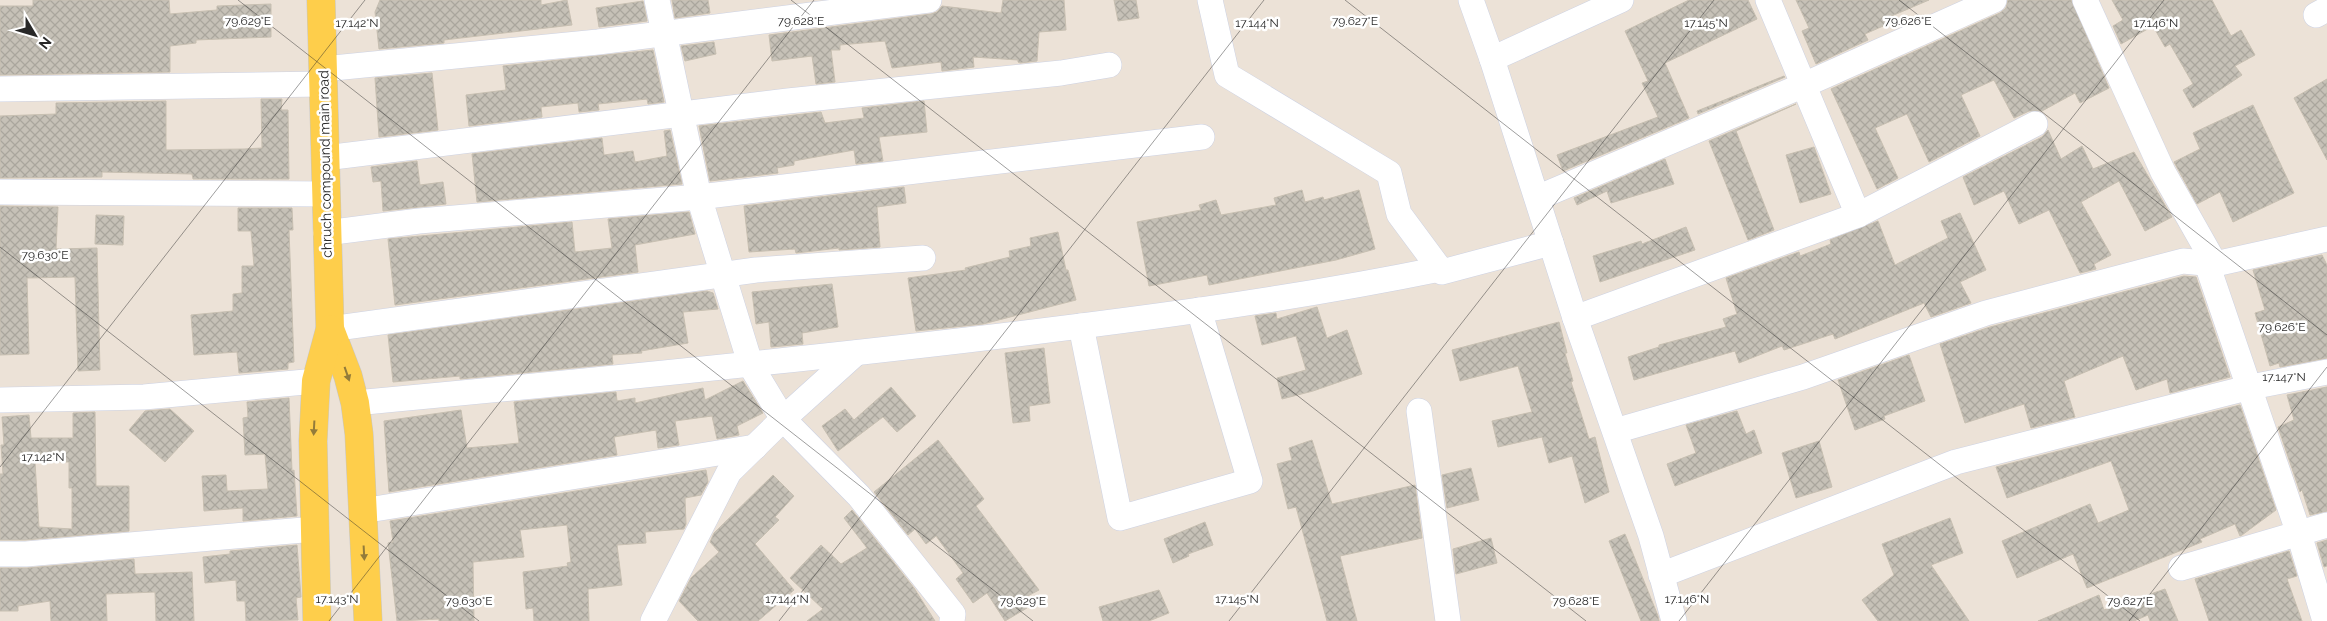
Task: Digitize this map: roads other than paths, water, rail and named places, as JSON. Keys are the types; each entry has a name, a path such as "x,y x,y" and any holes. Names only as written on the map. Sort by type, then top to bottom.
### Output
{"main road":[{"name":"chruch compound main road","path":"321,0 330,329"},
{"path":"317,621 313,441 316,381 330,329"},
{"path":"330,329 355,403 359,434 368,621"}],"street":[{"path":"657,0 699,197 751,366 783,419 859,496 953,614 952,621"},
{"path":"0,89 323,77 929,0"},
{"path":"1210,0 1227,75 1389,173 1399,214 1442,272 1551,244"},
{"path":"1471,0 1492,59 1575,318 1651,536 1674,621"},
{"path":"1492,59 1621,0"},
{"path":"1768,0 1858,215"},
{"path":"1537,198 1804,85 1994,0"},
{"path":"2085,0 2163,172 2211,264 2281,483 2300,534 2324,613"},
{"path":"325,158 681,114 1062,73 1109,65"},
{"path":"1575,318 1858,215 2035,124"},
{"path":"326,233 419,221 699,197 1202,137"},
{"path":"0,192 326,194"},
{"path":"1615,431 1802,377 1986,313 2183,262 2211,264 2327,239"},
{"path":"330,329 756,270 923,258"},
{"path":"355,403 751,366 1081,326 1199,310 1370,283 1440,269"},
{"path":"1081,326 1120,518 1250,481 1199,310"},
{"path":"654,621 729,472 783,419 856,353"},
{"path":"1661,575 1956,462 2251,387 2327,372"},
{"path":"0,400 144,397 316,381"},
{"path":"1419,412 1448,621"},
{"path":"362,510 755,447"},
{"path":"2180,568 2327,525"},
{"path":"0,554 36,554 315,530"}]}
